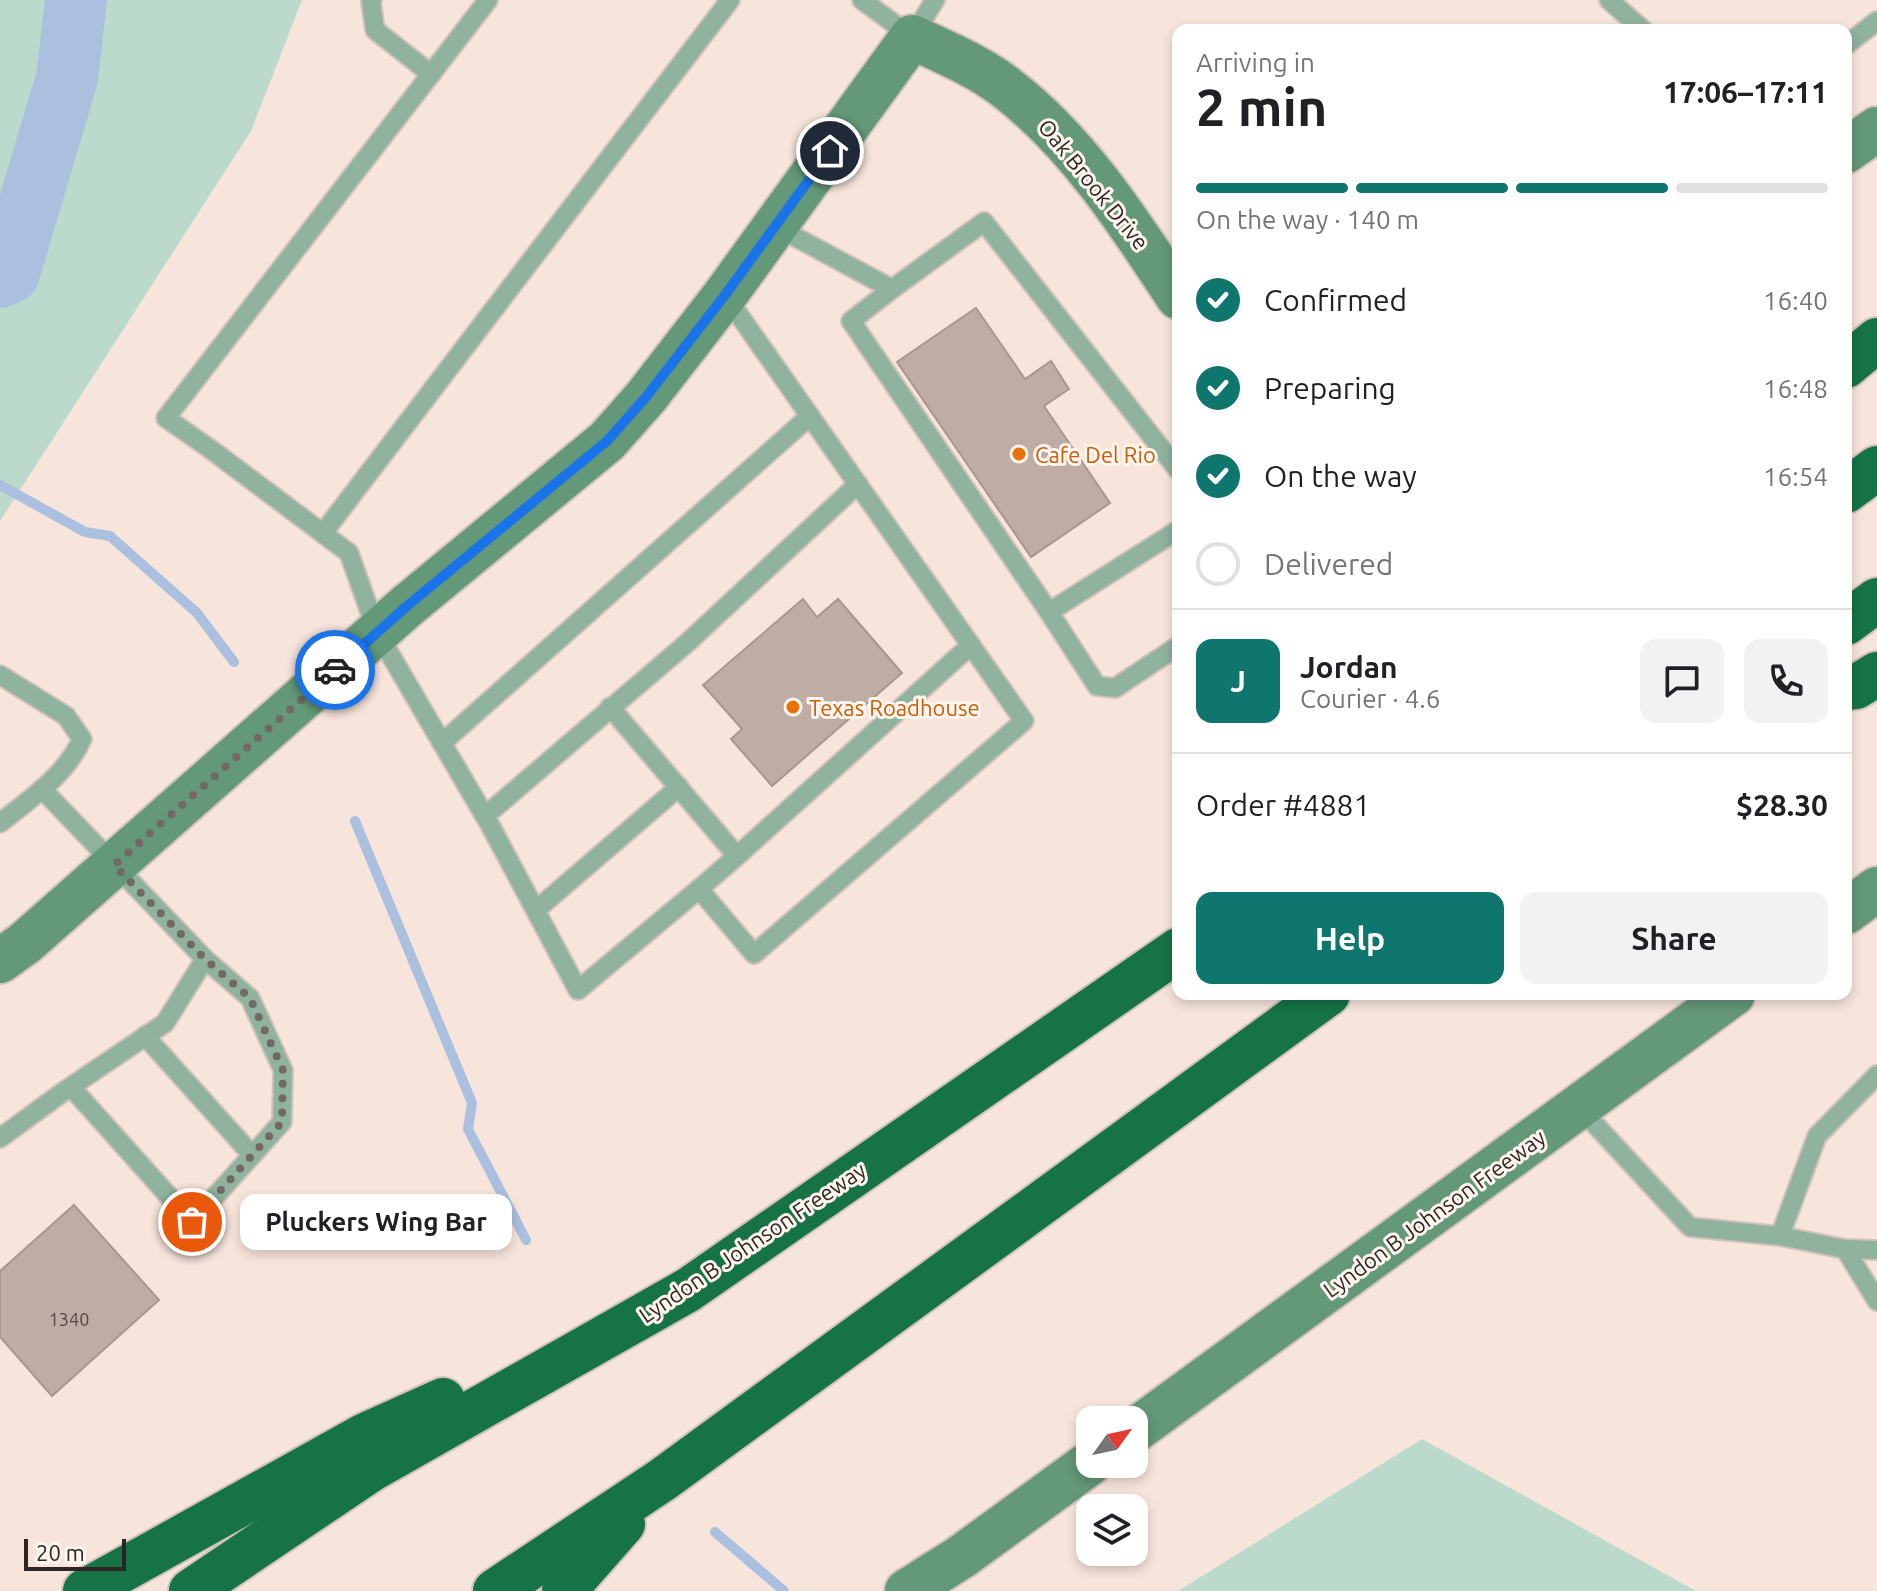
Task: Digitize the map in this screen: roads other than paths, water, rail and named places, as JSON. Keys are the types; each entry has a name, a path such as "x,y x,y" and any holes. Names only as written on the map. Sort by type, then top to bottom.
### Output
{"highway":[{"path":"1852,361 1877,340"},
{"path":"1852,487 1877,468"},
{"path":"1852,619 1877,600"},
{"path":"1852,687 1877,674"},
{"path":"1130,982 1172,945"},
{"name":"Lyndon B Johnson Freeway","path":"191,1591 372,1469 688,1290 1172,954"},
{"path":"495,1591 662,1480 1320,1000"},
{"path":"85,1591 365,1435 688,1290"},
{"path":"564,1591 662,1480"}],"street":[{"path":"0,961 25,943 377,632 607,441 646,397 725,295 912,37"},
{"name":"Oak Brook Drive","path":"912,37 964,61 1002,84 1045,119 1123,213 1172,288"},
{"path":"1852,147 1877,129"},
{"path":"1852,908 1877,889"},
{"name":"Lyndon B Johnson Freeway","path":"1148,1421 1725,1000"},
{"path":"907,1591 961,1557 1076,1473"}],"lane":[{"path":"372,0 375,30 431,74"},
{"path":"488,0 166,418 349,553 377,632 485,816 578,990 737,856 971,645"},
{"path":"323,533 730,0"},
{"path":"862,0 912,37 935,0"},
{"path":"1609,0 1636,24"},
{"path":"1852,40 1877,21"},
{"path":"1172,462 984,222 851,321 1097,686 1115,688 1172,650"},
{"path":"775,226 892,289"},
{"path":"699,889 754,954 1024,721 725,295"},
{"path":"442,743 810,416"},
{"path":"485,816 687,643 858,484"},
{"path":"1049,612 1172,534"},
{"path":"0,675 66,716 82,739 75,755 42,789 0,823"},
{"path":"610,707 737,856"},
{"path":"536,910 679,787"},
{"path":"42,789 205,959 250,998 283,1070 282,1122 192,1222 71,1087"},
{"path":"0,1138 165,1023 205,959"},
{"path":"145,1036 252,1155"},
{"path":"1780,1236 1817,1136 1877,1075"},
{"path":"1579,1107 1690,1227 1780,1236 1845,1249 1877,1250"},
{"path":"1845,1249 1877,1301"}],"waterway":[{"path":"0,277 9,273 67,78 76,0"},
{"path":"0,485 85,532 110,536 197,613 234,662"},
{"path":"355,821 472,1103 468,1129 526,1240"},
{"path":"715,1532 784,1591"}],"place":[{"name":"Cafe Del Rio","path":"1019,454"},
{"name":"Texas Roadhouse","path":"793,707"},
{"name":"Pluckers Wing Bar","path":"192,1222"}]}
